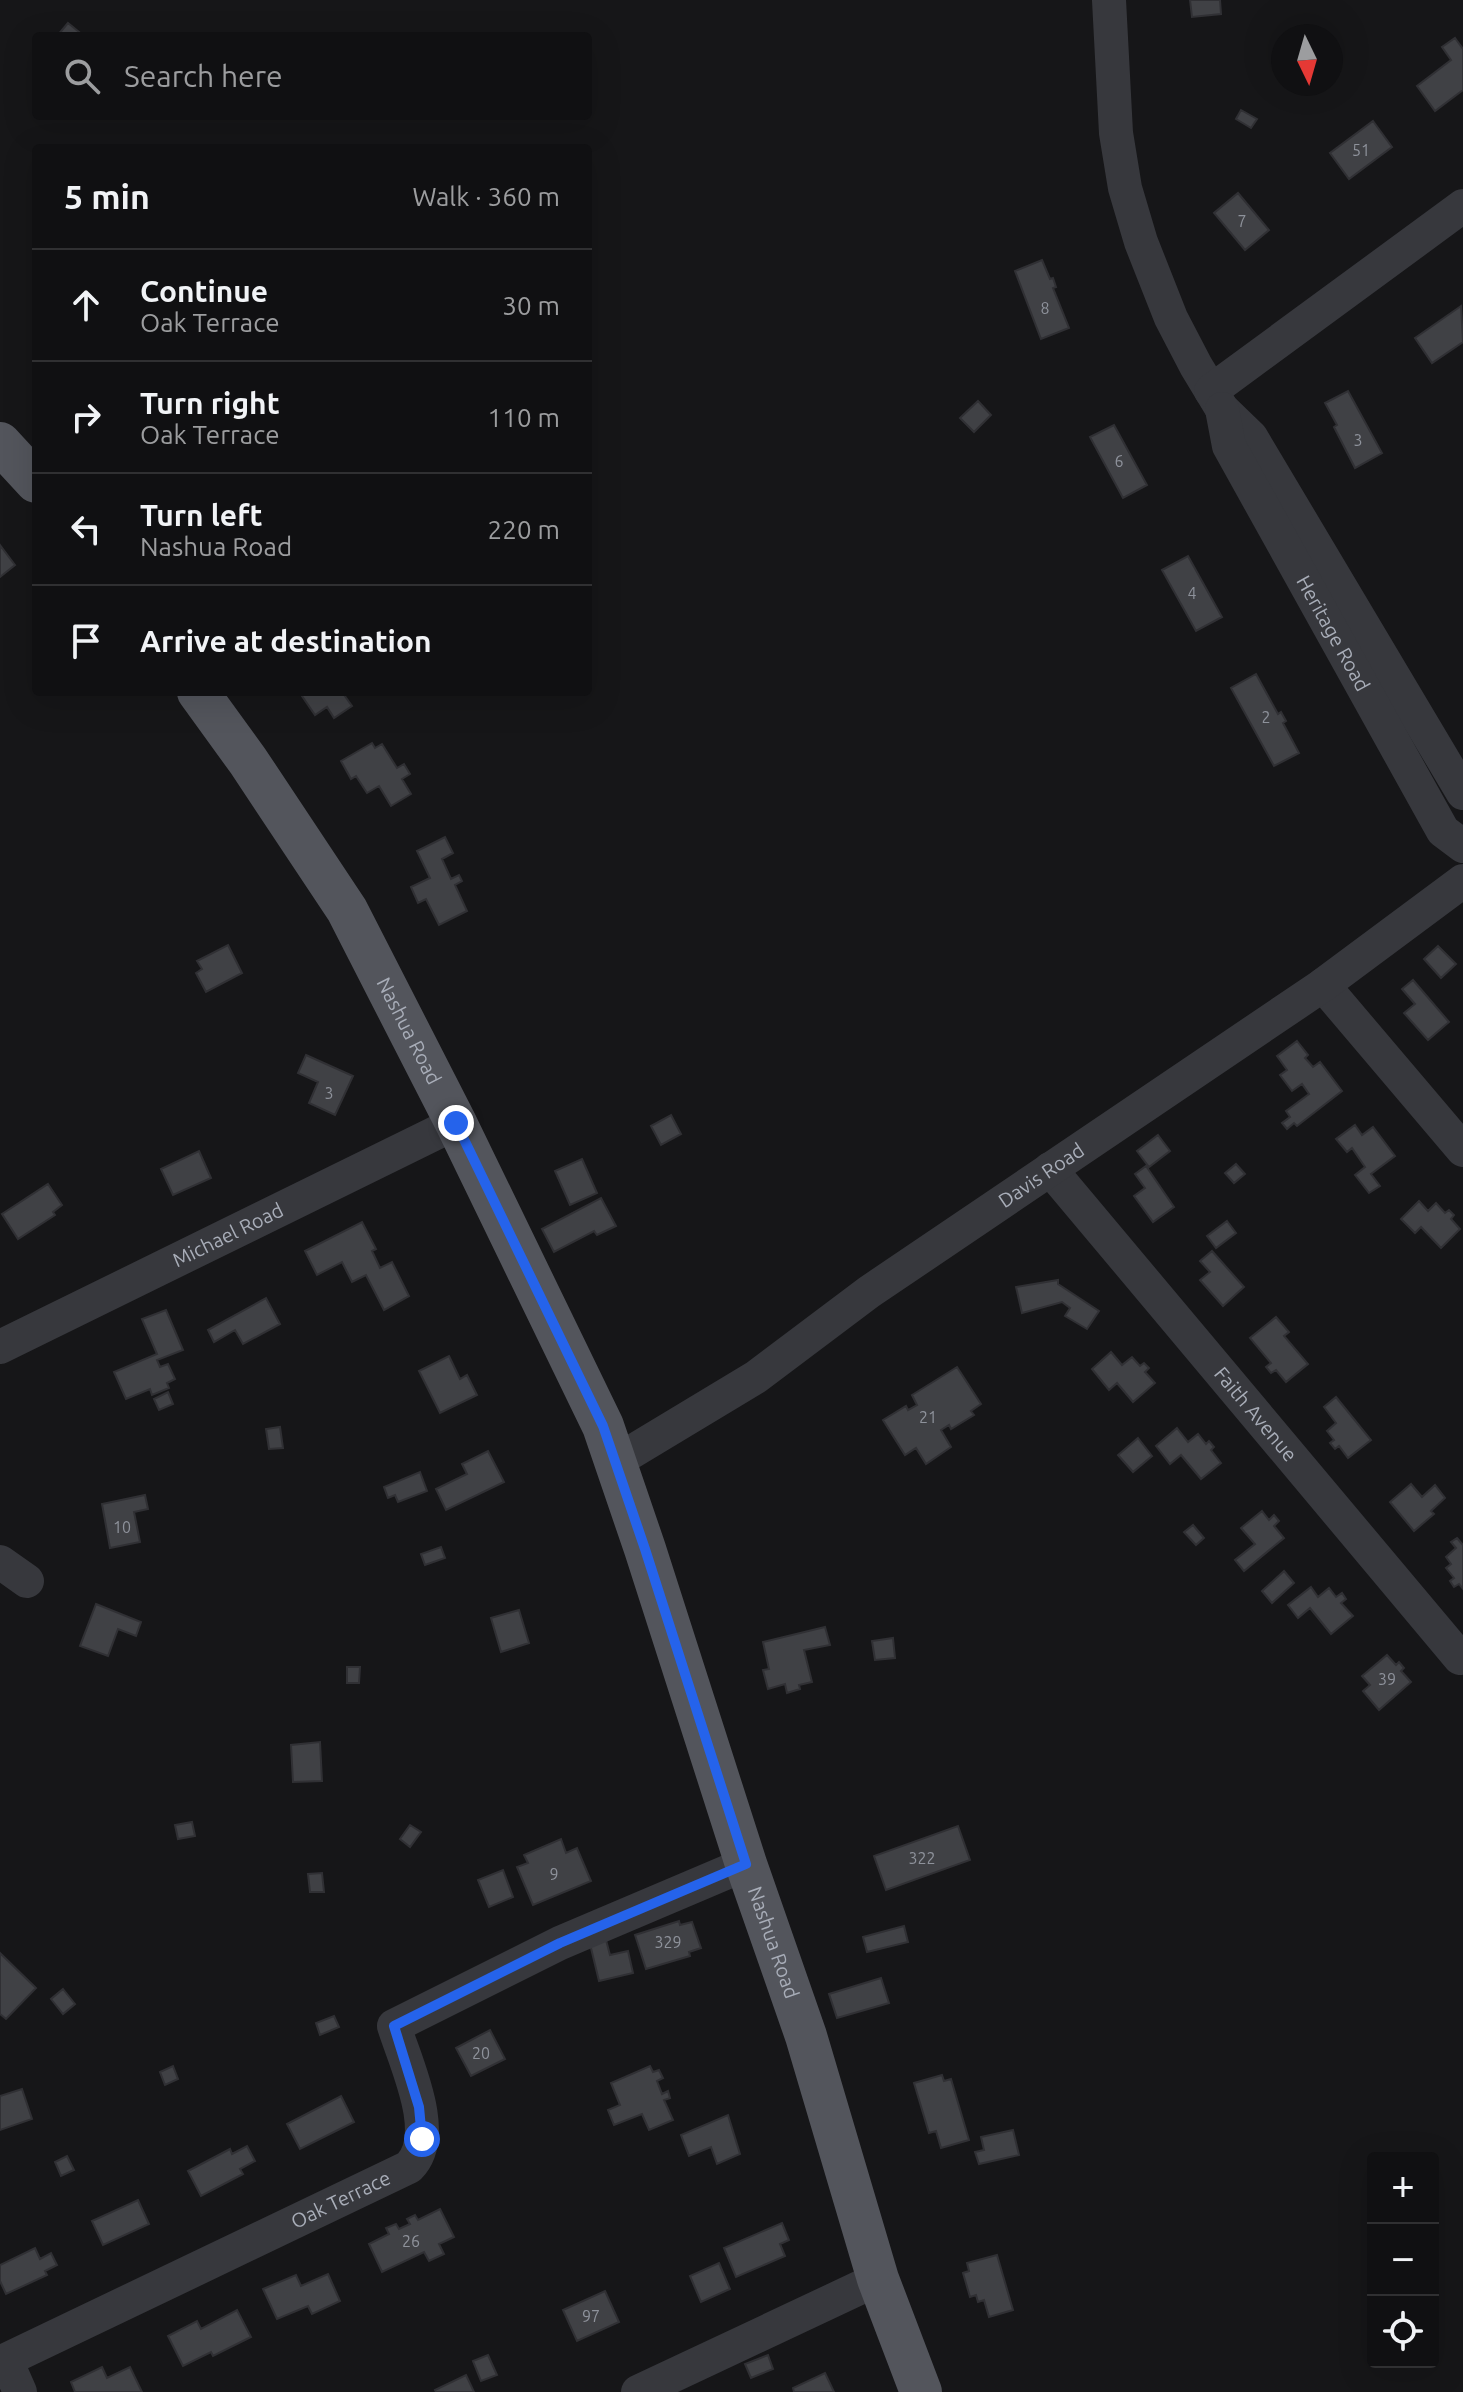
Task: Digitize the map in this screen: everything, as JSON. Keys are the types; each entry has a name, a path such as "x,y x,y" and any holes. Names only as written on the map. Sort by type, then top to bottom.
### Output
{"main road":[{"path":"0,443 32,478"},
{"name":"Nashua Road","path":"201,696 347,910 456,1123 603,1426 746,1864 806,2036 878,2279 921,2392"}],"street":[{"name":"Heritage Road","path":"1109,0 1113,108 1125,188 1161,295 1183,342 1217,400 1229,446 1285,520 1356,643 1443,831 1463,846"},
{"path":"1217,400 1463,206"},
{"name":"Heritage Road","path":"1356,643 1463,793"},
{"name":"Davis Road","path":"615,1462 756,1377 869,1292 1323,985 1463,881"},
{"path":"1323,985 1463,1150"},
{"name":"Michael Road","path":"0,1347 456,1123"},
{"name":"Faith Avenue","path":"1050,1169 1460,1658 1463,1655"},
{"path":"0,1562 27,1581"},
{"name":"Oak Terrace","path":"20,2392 3,2361 409,2167 421,2148 422,2128 417,2098 394,2026 560,1943 746,1864"},
{"path":"638,2392 878,2279"}],"building":[{"path":"1190,0 1220,0 1221,14 1192,17"},
{"path":"68,23 79,32 60,32"},
{"path":"1455,38 1463,49 1463,90 1435,111 1417,86 1451,60 1442,47"},
{"path":"1241,110 1257,119 1251,128 1236,119"},
{"path":"1373,121 1392,147 1349,179 1330,153"},
{"path":"1238,193 1269,230 1245,250 1214,213"},
{"path":"1042,260 1050,279 1053,278 1056,287 1053,288 1069,328 1041,339 1015,271"},
{"path":"1461,306 1463,342 1432,363 1415,338"},
{"path":"1348,391 1382,453 1355,468 1325,403"},
{"path":"978,401 991,415 974,432 960,418"},
{"path":"1114,425 1147,485 1123,498 1090,437"},
{"path":"0,545 15,565 0,577"},
{"path":"1188,556 1222,617 1196,631 1162,570"},
{"path":"1256,674 1278,714 1281,712 1286,721 1283,723 1299,753 1274,766 1231,688"},
{"path":"302,696 345,696 352,706 334,718 327,707 315,715"},
{"path":"372,743 375,748 382,744 397,768 404,764 410,774 402,779 411,794 391,806 379,786 367,793 356,776 351,779 341,761"},
{"path":"445,837 453,853 442,859 451,879 459,875 462,881 455,885 467,911 439,925 426,899 418,903 411,887 430,878 417,851"},
{"path":"228,945 242,973 206,992 196,973 202,969 197,961"},
{"path":"1438,946 1456,964 1441,978 1424,959"},
{"path":"1413,980 1449,1022 1428,1040 1404,1013 1415,1004 1402,989"},
{"path":"1297,1041 1313,1067 1320,1062 1342,1091 1297,1126 1294,1123 1287,1129 1282,1123 1290,1117 1286,1111 1309,1094 1302,1084 1292,1091 1280,1075 1287,1070 1277,1056"},
{"path":"306,1055 353,1076 335,1115 309,1103 318,1082 298,1073"},
{"path":"671,1115 681,1134 661,1145 651,1126"},
{"path":"1355,1125 1362,1135 1373,1127 1395,1156 1371,1174 1380,1186 1369,1193 1355,1175 1365,1167 1352,1148 1347,1152 1336,1139"},
{"path":"1158,1135 1170,1151 1149,1167 1137,1151"},
{"path":"199,1151 211,1178 173,1195 161,1169"},
{"path":"582,1159 597,1193 570,1205 555,1171"},
{"path":"1236,1164 1245,1174 1234,1183 1225,1173"},
{"path":"1146,1166 1174,1207 1153,1222 1134,1196 1145,1188 1135,1174"},
{"path":"48,1184 62,1205 53,1212 55,1215 18,1239 2,1214"},
{"path":"601,1198 616,1226 597,1235 594,1231 554,1252 542,1229"},
{"path":"1419,1201 1428,1211 1436,1203 1445,1213 1449,1210 1454,1215 1451,1219 1460,1229 1441,1248 1421,1227 1415,1233 1401,1219"},
{"path":"1227,1221 1236,1233 1216,1248 1207,1236"},
{"path":"362,1222 376,1249 372,1251 380,1268 392,1262 409,1296 384,1310 366,1275 352,1282 342,1262 317,1275 305,1251"},
{"path":"1212,1251 1244,1287 1223,1306 1200,1280 1210,1272 1200,1261"},
{"path":"1058,1280 1058,1284 1099,1311 1087,1329 1065,1316 1070,1308 1062,1302 1022,1313 1016,1287"},
{"path":"266,1298 280,1324 243,1344 235,1330 214,1342 208,1330"},
{"path":"166,1310 183,1350 157,1360 160,1367 168,1364 175,1379 167,1383 169,1388 152,1395 150,1389 126,1399 114,1372 157,1354 142,1319"},
{"path":"1276,1317 1289,1332 1284,1336 1308,1364 1286,1382 1276,1370 1271,1373 1266,1367 1271,1363 1250,1338"},
{"path":"1111,1352 1122,1365 1132,1357 1140,1366 1144,1363 1149,1368 1145,1372 1155,1383 1133,1402 1117,1383 1109,1390 1092,1369"},
{"path":"449,1356 460,1379 467,1375 477,1395 440,1413 419,1371"},
{"path":"957,1367 981,1404 971,1411 974,1415 951,1429 949,1425 941,1430 951,1447 926,1464 916,1448 905,1455 883,1420 906,1406 908,1410 917,1405 912,1395"},
{"path":"168,1392 173,1404 159,1410 154,1399"},
{"path":"1336,1397 1371,1440 1348,1458 1339,1446 1335,1449 1330,1443 1334,1440 1327,1431 1336,1423 1324,1407"},
{"path":"280,1427 283,1448 269,1449 266,1429"},
{"path":"1177,1428 1188,1442 1198,1434 1206,1444 1209,1441 1214,1447 1211,1450 1221,1463 1201,1479 1181,1455 1170,1464 1156,1446"},
{"path":"1138,1438 1152,1456 1133,1472 1118,1455"},
{"path":"488,1451 504,1482 446,1510 436,1489 467,1474 462,1464"},
{"path":"420,1472 427,1491 398,1502 395,1495 388,1498 384,1487"},
{"path":"1411,1484 1422,1497 1435,1485 1445,1498 1431,1511 1434,1514 1414,1531 1390,1502"},
{"path":"145,1495 148,1509 134,1512 140,1542 110,1548 102,1504"},
{"path":"1262,1511 1269,1520 1274,1515 1279,1521 1274,1526 1284,1538 1244,1571 1235,1560 1255,1544 1241,1528"},
{"path":"1193,1525 1204,1538 1196,1545 1184,1532"},
{"path":"1457,1538 1463,1545 1463,1589 1459,1584 1454,1587 1450,1581 1454,1578 1446,1568 1451,1564 1446,1557 1456,1548 1451,1542"},
{"path":"441,1547 445,1558 425,1565 421,1554"},
{"path":"1284,1571 1294,1583 1272,1603 1262,1591"},
{"path":"1311,1587 1318,1597 1329,1588 1336,1597 1342,1593 1346,1599 1341,1603 1353,1616 1331,1634 1310,1608 1298,1618 1288,1605"},
{"path":"96,1604 141,1622 136,1636 118,1629 108,1656 80,1646"},
{"path":"519,1610 529,1643 501,1652 491,1618"},
{"path":"825,1627 830,1645 804,1650 812,1682 799,1685 800,1689 787,1693 785,1684 768,1689 763,1670 769,1669 763,1642"},
{"path":"893,1638 895,1658 875,1660 872,1641"},
{"path":"1387,1655 1396,1665 1399,1662 1404,1668 1401,1671 1411,1682 1379,1710 1363,1691 1370,1685 1362,1676"},
{"path":"347,1667 360,1667 359,1683 347,1683"},
{"path":"320,1742 322,1781 293,1782 291,1745"},
{"path":"192,1822 195,1836 178,1839 175,1825"},
{"path":"410,1825 421,1832 410,1847 400,1839"},
{"path":"958,1826 970,1860 886,1890 874,1856"},
{"path":"561,1839 566,1853 577,1848 591,1881 533,1905 517,1867 528,1863 524,1855"},
{"path":"503,1870 513,1897 489,1907 478,1880"},
{"path":"322,1873 324,1892 310,1892 308,1874"},
{"path":"679,1921 680,1925 692,1922 701,1948 689,1952 690,1956 646,1969 635,1935"},
{"path":"904,1926 908,1942 867,1952 863,1937"},
{"path":"606,1940 610,1955 628,1951 633,1973 599,1981 590,1944"},
{"path":"0,1953 36,1988 6,2019 0,2014"},
{"path":"881,1978 889,2003 837,2018 829,1994"},
{"path":"63,1989 75,2004 63,2014 51,1999"},
{"path":"334,2016 339,2027 320,2035 316,2023"},
{"path":"490,2030 505,2059 471,2076 456,2048"},
{"path":"173,2066 178,2079 165,2085 160,2072"},
{"path":"650,2066 653,2072 659,2070 663,2078 657,2081 662,2094 668,2091 670,2098 664,2100 673,2120 649,2130 642,2114 614,2125 608,2110 620,2105 611,2083"},
{"path":"942,2075 944,2081 951,2079 969,2140 941,2148 936,2131 929,2133 914,2083"},
{"path":"22,2089 32,2119 0,2130 0,2096"},
{"path":"341,2096 354,2122 300,2149 287,2124"},
{"path":"728,2115 740,2154 717,2164 711,2147 689,2156 681,2135"},
{"path":"1013,2130 1019,2155 979,2164 975,2152 984,2150 981,2137"},
{"path":"247,2146 255,2161 240,2169 243,2174 201,2196 188,2171 230,2149 232,2154"},
{"path":"67,2156 74,2170 61,2176 55,2162"},
{"path":"138,2200 149,2224 103,2245 92,2221"},
{"path":"440,2209 454,2237 439,2244 444,2254 429,2261 424,2252 382,2272 369,2244 389,2234 386,2228 396,2224 399,2229 410,2224 407,2219 415,2215 418,2220"},
{"path":"782,2223 789,2240 780,2244 785,2256 736,2277 724,2248"},
{"path":"35,2248 40,2259 51,2253 57,2265 45,2271 47,2275 6,2294 0,2281 0,2265"},
{"path":"997,2255 1013,2310 989,2317 984,2300 978,2302 976,2295 970,2297 963,2273 969,2271 967,2263"},
{"path":"719,2263 730,2289 701,2302 690,2276"},
{"path":"328,2274 340,2301 312,2314 308,2306 277,2319 263,2289 296,2275 301,2286"},
{"path":"605,2291 619,2322 577,2341 563,2310"},
{"path":"237,2310 251,2337 213,2356 211,2352 183,2366 168,2336 197,2321 201,2329"},
{"path":"488,2355 497,2375 481,2381 473,2361"},
{"path":"768,2355 773,2369 751,2378 745,2364"},
{"path":"102,2367 107,2378 130,2367 142,2392 75,2392 71,2382"},
{"path":"825,2373 834,2392 794,2392 793,2388"},
{"path":"466,2375 474,2392 436,2392 435,2390"}],"route":[{"path":"422,2139 419,2107 394,2026 560,1943 746,1864 603,1426 456,1123"}]}
